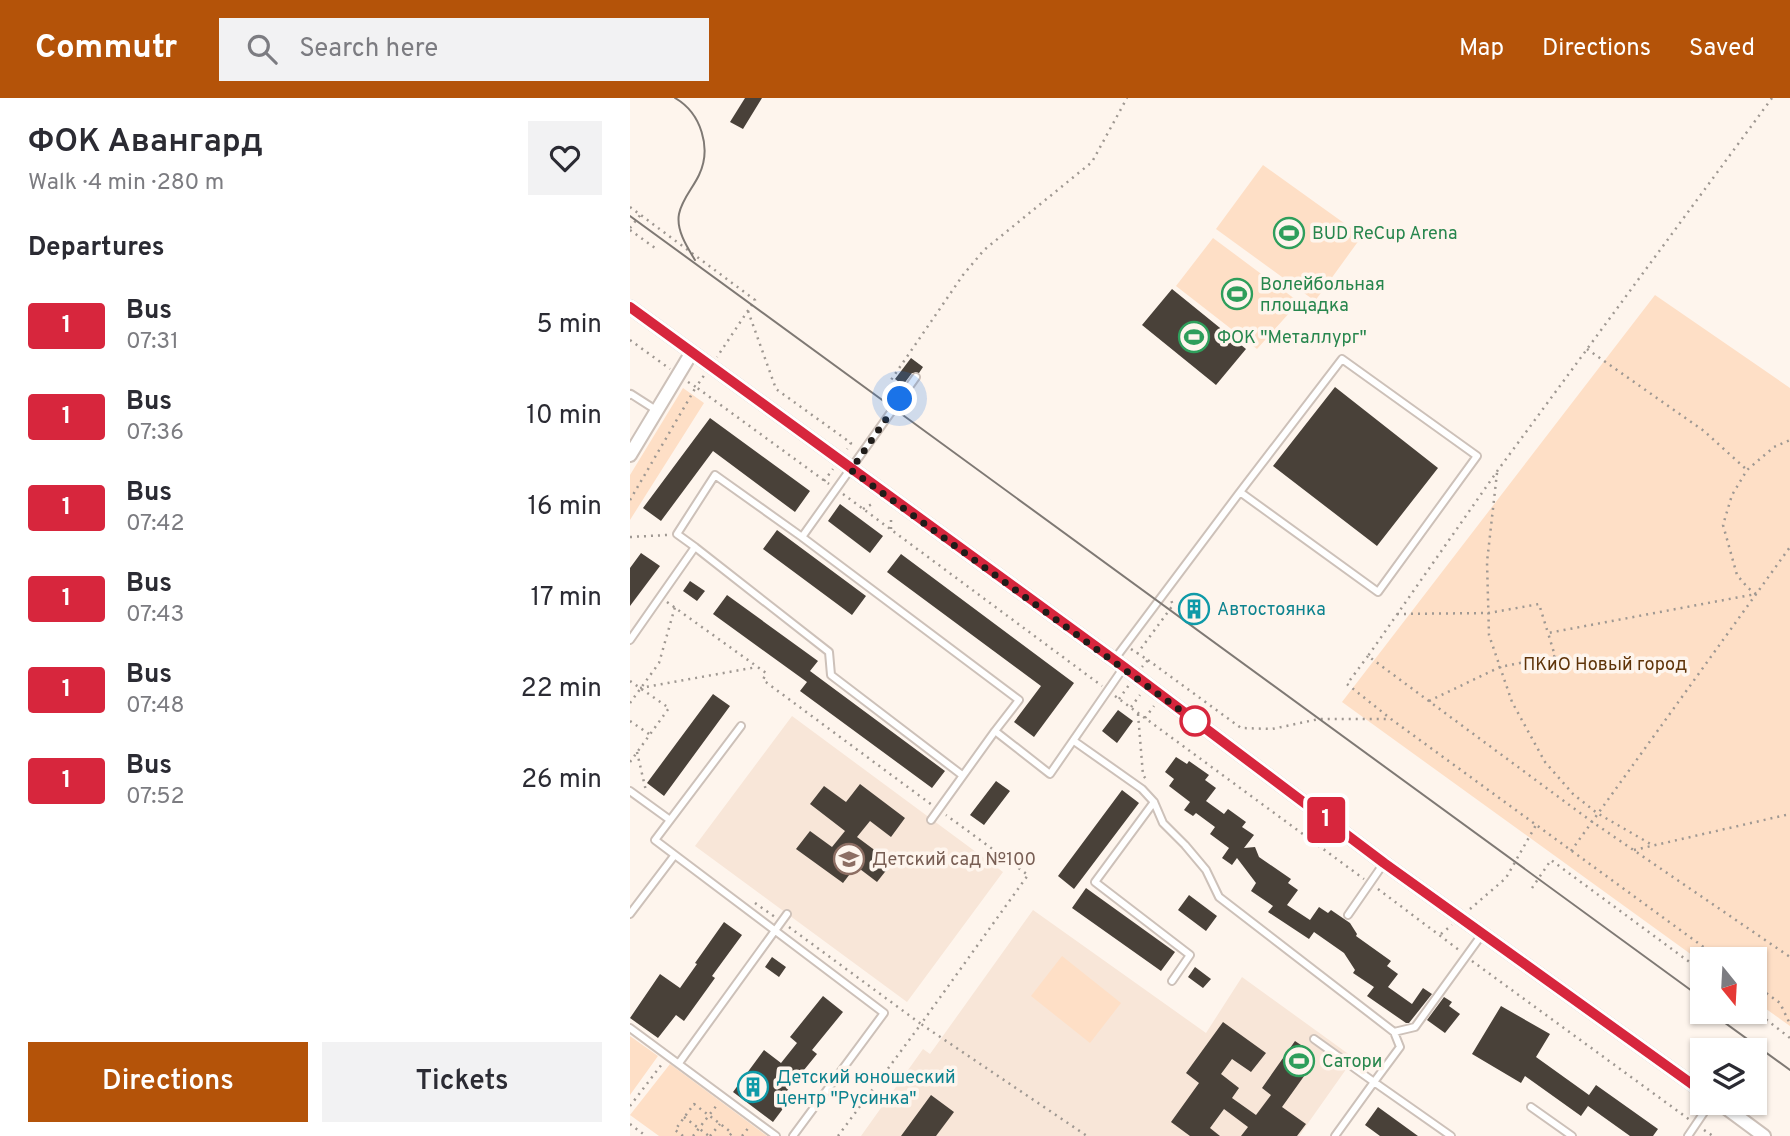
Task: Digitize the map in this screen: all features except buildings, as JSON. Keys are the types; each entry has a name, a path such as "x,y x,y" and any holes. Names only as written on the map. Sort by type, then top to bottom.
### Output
{"street":[{"path":"630,307 1119,664 1384,863 1690,1083"},
{"path":"630,455 692,352"},
{"path":"1736,1115 1764,1136"}],"lane":[{"path":"995,731 1050,774 1108,691 1126,645 1240,492 1342,359 1477,456 1378,592 1240,492"},
{"path":"802,537 916,377"},
{"path":"630,395 656,410"},
{"path":"931,820 1019,700 715,475 677,534 829,652 831,675 962,775"},
{"path":"630,640 695,547"},
{"path":"741,726 655,840 884,1013 793,1136"},
{"path":"1074,741 1142,789 1154,802 1163,823 1206,870 1219,897 1245,920 1394,1032 1400,1047 1335,1136"},
{"path":"630,791 670,820"},
{"path":"1154,802 1095,882 1190,955 1172,981"},
{"path":"630,914 674,856"},
{"path":"1348,915 1384,863"},
{"path":"679,1063 787,914"},
{"path":"1394,1032 1415,1027 1483,933"},
{"path":"630,1028 776,1136"},
{"path":"1314,1039 1451,1136"},
{"path":"1531,1107 1572,1136"},
{"path":"1688,1136 1704,1115"}],"path":[{"path":"900,399 891,380 963,275 984,250 1092,162 1127,98"},
{"path":"1703,947 1347,684 1498,470 1772,98"},
{"path":"630,206 755,300 715,360"},
{"path":"640,214 630,229 655,248"},
{"path":"748,311 776,389 851,443 843,455"},
{"path":"630,340 672,371"},
{"path":"1587,349 1704,431 1747,470"},
{"path":"630,500 707,371"},
{"path":"683,379 835,488 1441,935 1466,957 1713,1136"},
{"path":"808,412 808,421"},
{"path":"826,438 837,433"},
{"path":"1756,594 1737,575 1723,525 1732,495 1747,470 1774,447 1790,440"},
{"path":"824,481 836,465"},
{"path":"1498,470 1488,562 1489,635 1512,702 1545,762 1573,793 1597,813 1654,846"},
{"path":"863,509 872,504"},
{"path":"891,518 891,530"},
{"path":"630,537 677,534"},
{"path":"1571,851 1790,547"},
{"path":"1548,633 1756,594"},
{"path":"662,597 766,673 763,680 1028,875 838,1136"},
{"path":"1396,614 1489,613 1539,604 1555,656 1500,667 1429,701"},
{"path":"630,703 659,663 675,607"},
{"path":"1126,645 1241,728 1272,729 1319,719 1391,719"},
{"path":"1368,656 1591,821 1790,957"},
{"path":"1138,672 1148,660"},
{"path":"640,688 757,667"},
{"path":"630,681 669,708 630,762"},
{"path":"1119,699 1131,682"},
{"path":"1131,707 1140,695"},
{"path":"1145,718 1154,706"},
{"path":"630,721 649,734"},
{"path":"637,752 649,805"},
{"path":"1633,850 1790,814"},
{"path":"1466,913 1506,878 1536,825"},
{"path":"1532,888 1552,860 1690,962"},
{"path":"749,898 921,1024 1087,1136"},
{"path":"1441,935 1455,922"},
{"path":"1768,994 1780,1003 1790,1024"},
{"path":"1786,1013 1790,1009"},
{"path":"1768,1021 1790,1038"},
{"path":"630,1106 669,1056"},
{"path":"693,1136 723,1097"},
{"path":"683,1136 675,1130 694,1104 732,1133 729,1136"},
{"path":"684,1117 710,1136 720,1124"},
{"path":"630,1124 646,1136"},
{"path":"742,1136 751,1124"},
{"path":"1072,1136 1078,1130"}],"shaded area":[{"name":"Детский сад №100","path":"792,716 1003,872 907,1002 695,846"},
{"path":"1033,910 1206,1033 1242,977 1354,1058 1299,1136 861,1136 923,1049 930,1054"}],"green space":[{"name":"BUD ReCup Arena","path":"1263,165 1362,236 1315,301 1216,229"},
{"name":"Волейбольная площадка","path":"1213,238 1299,302 1257,349 1176,286"},
{"name":"ПКиО Новый город","path":"1655,295 1790,388 1790,1026 1768,1010 1768,947 1690,947 1690,954 1342,702"},
{"path":"683,388 704,403 630,520 630,475"},
{"path":"1062,956 1121,1003 1090,1043 1031,996"},
{"path":"630,1036 658,1056 630,1095"},
{"path":"670,1064 767,1136 659,1136 630,1115"}],"tram line":[{"path":"675,98 692,113 702,132 704,143 703,165 683,203 678,220 683,238 695,260"},
{"path":"630,216 1690,990"},
{"path":"1727,1024 1790,1070"}],"bus line":[{"name":"1","path":"630,307 1124,667 1384,863 1690,1083"}],"place":[{"name":"BUD ReCup Arena","path":"1289,233"},
{"name":"Волейбольная площадка","path":"1237,294"},
{"name":"ФОК \"Металлург\"","path":"1194,337"},
{"name":"Автостоянка","path":"1194,609"},
{"name":"Детский сад №100","path":"849,859"},
{"name":"Сатори","path":"1299,1061"},
{"name":"Детский юношеский центр \"Русинка\"","path":"753,1087"}],"route":[{"path":"900,399 851,470 1195,721"}]}
